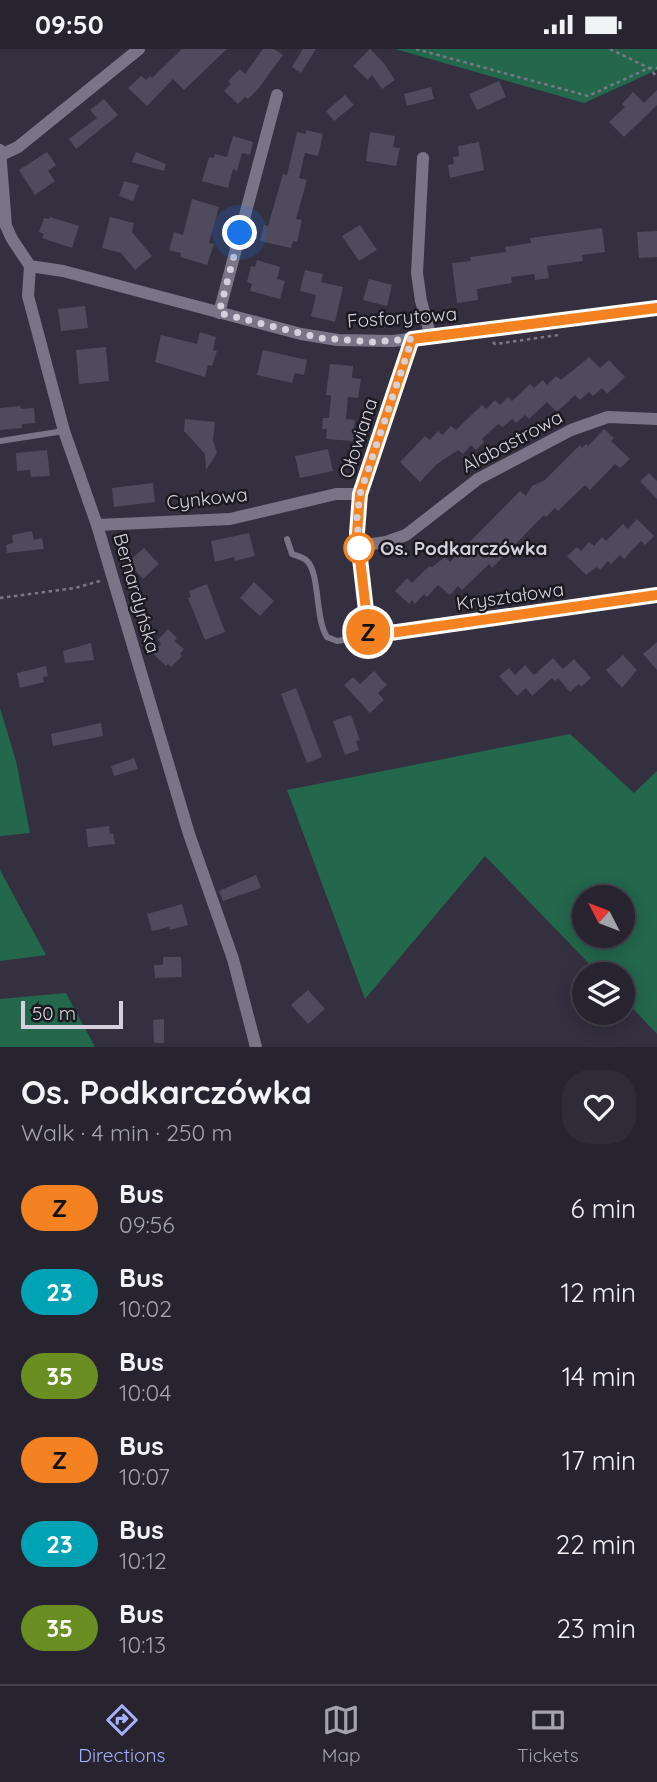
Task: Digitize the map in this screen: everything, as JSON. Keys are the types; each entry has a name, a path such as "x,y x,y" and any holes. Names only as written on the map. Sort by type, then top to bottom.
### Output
{"street":[{"path":"30,267 6,226 0,152 18,147 139,49"},
{"path":"219,313 277,95"},
{"path":"423,158 417,274 431,337"},
{"name":"Fosforytowa","path":"30,267 63,271 320,338 373,342 657,308"},
{"name":"Bernardyńska","path":"30,267 28,296 64,431 97,525 185,821 233,959 256,1047"},
{"name":"Ołowiana","path":"369,636 357,518 360,494 412,339"},
{"name":"Alabastrowa","path":"359,546 386,542 406,534 478,479 571,430 608,417 657,419"},
{"name":"Cynkowa","path":"97,525 230,519 336,494 360,494"},
{"name":"Kryształowa","path":"369,636 657,595"}],"lane":[{"path":"0,441 64,431"},
{"path":"287,539 292,554 303,558 312,567 321,622 327,637 337,641 369,636"}],"path":[{"path":"416,49 588,96 649,68 657,68"},
{"path":"610,49 649,68 657,77"},
{"path":"0,598 75,588 112,575"}],"green space":[{"path":"395,49 657,49 657,70 584,103"},
{"path":"0,708 16,761 30,833 0,836"},
{"path":"570,734 634,793 657,771 657,1034 635,1011 635,962 587,962 575,949 635,949 635,885 572,885 572,946 485,856 365,999 287,790"},
{"path":"0,870 46,955 0,961"},
{"path":"66,993 95,1047 0,1047 0,999"}],"building":[{"path":"182,49 227,49 184,90 173,79 147,106 128,88 141,76 146,80 150,76 152,78"},
{"path":"263,49 274,49 283,55 259,88 238,104 224,91 231,84 228,81 240,69 245,74"},
{"path":"303,49 316,49 301,73 292,67"},
{"path":"370,49 395,80 382,89 372,75 368,80 353,66"},
{"path":"499,81 506,97 477,110 469,94"},
{"path":"431,87 434,99 407,106 404,94"},
{"path":"657,90 657,105 624,137 609,122 625,107 622,104 633,92 644,103"},
{"path":"345,95 354,105 334,121 326,111"},
{"path":"104,99 118,115 76,149 69,139 97,118 90,110"},
{"path":"306,130 323,134 318,156 305,153 299,178 307,180 296,219 302,220 297,242 293,241 291,248 260,241 264,225 268,226 283,174 287,175 297,132 306,134"},
{"path":"370,132 395,136 393,147 400,148 396,166 366,161"},
{"path":"233,136 253,142 250,155 242,153 237,171 233,169 228,188 202,181 209,157 214,158 215,154 227,157"},
{"path":"479,142 484,170 450,178 448,165 454,164 453,157 459,156 458,146"},
{"path":"47,152 56,165 48,171 55,181 35,195 19,170"},
{"path":"136,152 166,164 164,171 132,162"},
{"path":"124,181 139,185 133,201 119,196"},
{"path":"192,199 219,207 209,243 214,244 207,265 180,257 181,253 169,250 174,232 183,235"},
{"path":"50,217 79,226 72,248 42,238 44,234 39,232 44,218"},
{"path":"110,217 134,223 132,232 152,256 135,270 121,253 102,248"},
{"path":"360,225 377,250 359,261 342,236"},
{"path":"602,228 605,252 582,255 583,261 547,266 549,278 535,280 534,274 511,277 512,283 477,289 478,300 457,303 452,263 471,261 470,257 506,252 505,247 531,243 530,238"},
{"path":"657,231 657,257 639,258 637,232"},
{"path":"257,260 280,267 277,279 285,281 280,299 250,291 252,284 247,282 251,266 255,267"},
{"path":"305,270 323,274 321,282 343,287 335,322 311,316 316,295 300,291"},
{"path":"369,279 392,285 387,306 363,300"},
{"path":"85,306 88,328 61,331 58,309"},
{"path":"200,332 216,337 213,350 217,351 212,366 208,365 205,377 155,362 161,335 197,344"},
{"path":"106,347 109,381 79,384 76,350"},
{"path":"263,350 307,360 304,375 295,373 292,383 257,375"},
{"path":"589,357 600,368 609,360 625,377 607,394 602,388 593,396 589,392 580,400 575,395 557,412 547,402 529,419 525,415 516,423 512,419 503,427 498,424 482,439 484,442 476,450 471,445 463,454 458,450 437,464 420,482 400,462 425,436 430,440 438,431 442,435 451,426 456,430 482,405 486,409 495,400 500,405 508,397 512,401 530,384 534,388 543,380 547,385 556,376 561,380"},
{"path":"330,364 353,366 352,378 361,379 358,398 348,397 346,419 355,420 353,441 326,439 327,429 322,429 323,418 329,418 331,395 326,395"},
{"path":"20,406 21,409 34,408 35,423 22,424 22,428 0,430 0,408"},
{"path":"185,419 215,422 213,440 217,453 206,470 205,454 184,431"},
{"path":"604,429 614,438 611,441 630,459 620,468 615,464 590,490 585,485 558,511 555,508 546,517 544,515 492,568 489,564 462,590 458,586 450,595 438,585 427,597 424,594 415,604 412,600 409,604 395,591 407,578 412,583 430,566 445,557 450,562 520,491 526,496 532,486 545,480 580,445 582,448 586,444 588,446"},
{"path":"328,449 333,471 300,478 295,456"},
{"path":"47,450 50,476 31,477 30,470 17,471 16,453"},
{"path":"649,473 657,481 657,499 640,481"},
{"path":"153,483 155,502 114,507 112,488"},
{"path":"637,519 654,536 645,545 641,541 624,559 620,555 611,564 608,561 600,570 597,567 586,575 567,556 577,547 581,551 589,542 594,546 602,537 606,541 623,524 628,529"},
{"path":"32,531 34,540 42,538 44,549 7,553 6,545 13,543 12,535"},
{"path":"249,533 255,556 235,561 234,557 215,562 211,541"},
{"path":"144,548 159,564 143,579 128,562"},
{"path":"254,582 274,601 260,616 240,598"},
{"path":"207,584 225,632 205,640 188,598 191,597 189,591"},
{"path":"168,629 177,638 174,641 184,649 180,654 182,656 171,667 168,664 166,666 152,653 161,644 158,640"},
{"path":"657,642 657,670 643,654"},
{"path":"91,643 94,660 65,663 63,651"},
{"path":"623,655 637,670 622,688 606,670"},
{"path":"553,658 563,669 574,659 591,678 570,692 558,678 555,681 552,678 532,696 526,688 517,696 499,676 509,668 515,675 525,665 534,675"},
{"path":"46,666 48,676 43,677 44,682 20,688 17,673"},
{"path":"374,671 387,685 378,693 384,700 370,713 344,685 353,677 360,684"},
{"path":"296,688 322,757 307,763 281,694"},
{"path":"351,715 360,740 356,741 359,750 345,755 333,721"},
{"path":"101,723 103,736 53,746 51,734"},
{"path":"134,758 138,769 114,776 111,766"},
{"path":"109,826 115,844 88,847 86,829"},
{"path":"256,875 261,888 223,901 219,891"},
{"path":"182,904 188,925 152,931 147,914"},
{"path":"163,957 181,957 182,977 155,978 154,965 163,965"},
{"path":"308,990 325,1009 308,1024 291,1005"},
{"path":"164,1019 164,1043 154,1043 153,1020"}],"bus line":[{"name":"Z","path":"657,308 412,339 360,494 357,518 369,636 657,595"}],"place":[{"name":"Os. Podkarczówka","path":"359,548"}],"route":[{"path":"240,233 219,313 320,338 373,342 412,339 360,494 357,518 359,548"}]}
